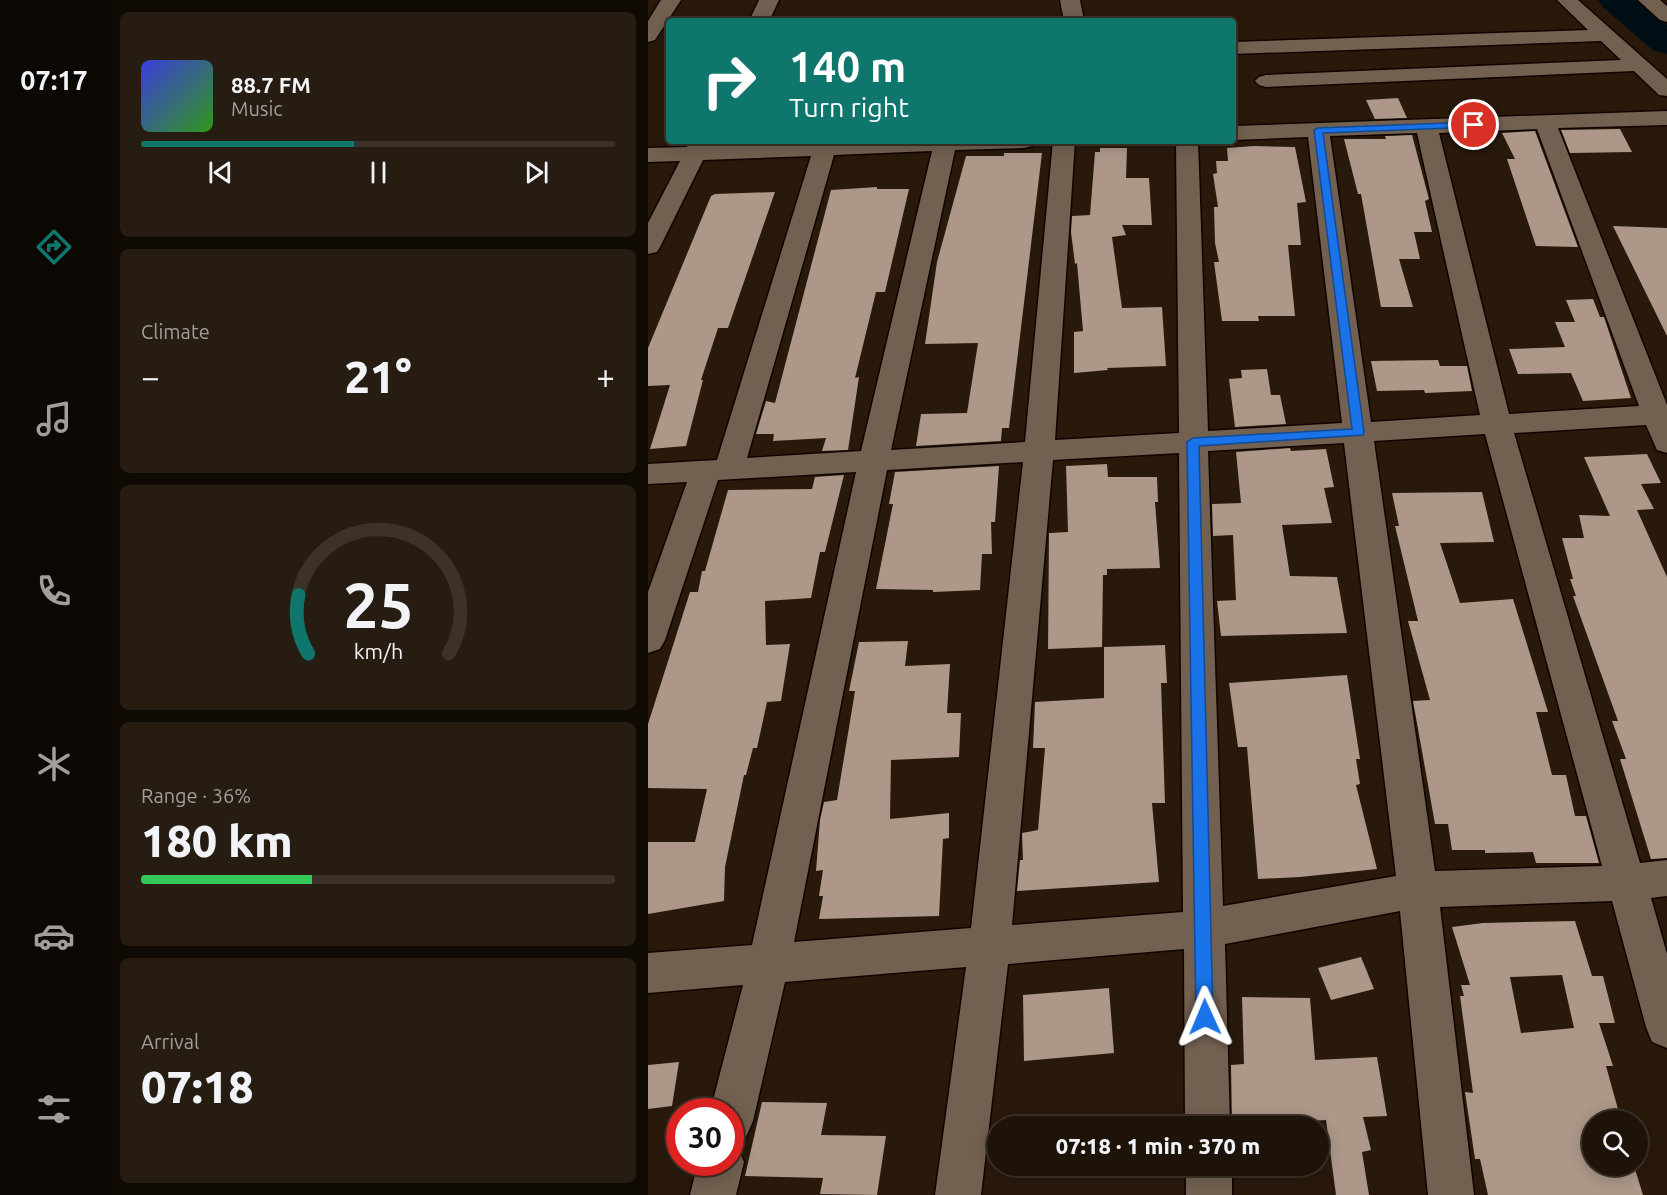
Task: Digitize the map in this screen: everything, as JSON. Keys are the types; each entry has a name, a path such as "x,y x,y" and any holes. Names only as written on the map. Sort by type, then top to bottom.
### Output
{"street":[{"path":"648,36 670,0"},
{"path":"760,18 768,0"},
{"path":"1070,0 1073,18"},
{"path":"1567,0 1667,90"},
{"path":"1648,0 1667,16"},
{"path":"1242,48 1606,35"},
{"path":"1242,48 1291,118 1358,432 1418,890 1451,1195"},
{"path":"1266,81 1640,65"},
{"path":"1236,132 1291,118 1426,126 1667,118"},
{"path":"1545,122 1662,415 1667,442"},
{"path":"1426,126 1497,425 1667,1027"},
{"path":"648,155 698,147 825,148 945,144 874,460 769,963 736,1098"},
{"path":"958,1195 990,944 1039,451 1064,144"},
{"path":"1187,144 1208,1116"},
{"path":"648,247 698,147"},
{"path":"648,640 718,469 825,148"},
{"path":"648,474 1662,415"},
{"path":"648,973 990,944 1202,929 1418,890 1627,883 1667,878"},
{"path":"713,1195 717,1176"},
{"path":"1209,1176 1209,1195"}],"building":[{"path":"1398,98 1407,118 1375,119 1366,100"},
{"path":"1620,129 1632,152 1570,153 1561,130"},
{"path":"1535,131 1578,247 1536,246 1507,159 1515,159 1502,133"},
{"path":"1412,135 1429,199 1425,201 1432,232 1414,232 1420,259 1399,259 1413,307 1381,307 1361,194 1358,194 1344,139 1386,139 1385,136"},
{"path":"1295,147 1306,202 1297,203 1301,245 1288,245 1295,316 1258,316 1259,321 1222,321 1214,262 1219,262 1215,243 1214,207 1218,207 1213,174 1217,173 1216,161 1228,161 1227,148"},
{"path":"1100,148 1127,148 1126,178 1149,178 1152,225 1122,225 1126,235 1112,237 1122,308 1162,307 1166,366 1107,368 1108,370 1074,373 1074,332 1083,331 1077,263 1075,264 1071,232 1072,216 1090,215 1095,152 1100,152"},
{"path":"1004,153 1042,153 1009,428 1002,428 1001,441 916,446 921,414 967,413 978,343 925,344 937,262 966,156 1004,156"},
{"path":"877,187 877,189 909,189 885,292 876,292 855,378 859,377 848,450 822,451 826,438 773,441 774,434 756,434 766,401 775,403 831,190"},
{"path":"775,192 728,328 718,328 701,380 703,380 686,446 650,449 670,385 648,386 648,348 711,196"},
{"path":"1613,226 1667,228 1667,336"},
{"path":"1593,299 1600,317 1604,317 1631,398 1583,401 1571,373 1518,374 1509,349 1565,347 1555,322 1575,322 1566,300"},
{"path":"1438,360 1440,366 1467,366 1472,391 1425,393 1424,390 1377,391 1371,361"},
{"path":"1267,369 1271,395 1280,395 1286,424 1235,427 1229,379 1242,378 1241,370"},
{"path":"1290,448 1291,451 1326,449 1334,487 1324,488 1332,523 1282,525 1290,576 1337,577 1347,633 1221,636 1217,601 1236,600 1233,535 1213,536 1212,504 1241,503 1236,452"},
{"path":"1647,454 1661,483 1641,484 1654,509 1637,510 1667,577 1667,858 1651,859 1620,759 1626,759 1612,721 1618,721 1573,596 1576,596 1570,579 1573,579 1562,538 1584,538 1579,515 1610,516 1584,457"},
{"path":"1107,464 1108,477 1157,477 1158,502 1155,502 1160,568 1107,569 1107,575 1103,575 1102,647 1048,649 1049,533 1068,532 1066,466"},
{"path":"999,466 995,522 991,522 992,554 982,554 980,590 933,592 933,590 876,589 893,504 889,504 895,472"},
{"path":"844,475 825,552 820,552 811,598 765,601 766,645 790,644 781,701 767,702 757,748 753,748 746,775 744,775 725,867 724,901 648,914 648,842 695,842 707,789 648,788 648,724 690,592 698,592 702,571 705,571 728,490 812,489 815,477"},
{"path":"1482,492 1494,542 1440,543 1460,603 1513,599 1548,712 1536,712 1552,775 1566,775 1575,816 1586,816 1599,863 1536,863 1533,852 1485,853 1485,850 1452,850 1448,824 1435,824 1413,701 1430,700 1408,621 1418,621 1395,526 1399,526 1392,493"},
{"path":"908,641 905,666 950,664 947,713 961,713 959,757 891,760 890,819 949,813 949,838 943,839 939,916 819,919 823,896 819,896 823,870 816,871 820,820 824,802 837,800 855,691 849,691 859,642"},
{"path":"1165,645 1167,683 1161,683 1165,803 1152,803 1159,882 1017,891 1020,860 1023,860 1022,833 1038,830 1045,748 1033,748 1035,702 1104,698 1104,647"},
{"path":"1347,675 1360,759 1356,759 1360,784 1356,785 1377,869 1258,879 1247,747 1238,747 1229,683"},
{"path":"1575,921 1592,976 1603,976 1615,1023 1599,1023 1613,1066 1606,1066 1618,1110 1582,1110 1582,1176 1637,1176 1643,1195 1488,1195 1480,1159 1475,1159 1465,1092 1473,1093 1460,996 1464,996 1461,985 1470,985 1452,927 1483,923","holes":["1562,975 1574,1028 1521,1033 1510,977"]},
{"path":"1361,957 1374,989 1331,1000 1318,968"},
{"path":"1109,988 1114,1053 1024,1061 1023,995"},
{"path":"1242,997 1310,998 1315,1060 1377,1057 1387,1116 1363,1117 1371,1150 1362,1152 1369,1195 1336,1195 1329,1142 1329,1116 1232,1116 1231,1065 1244,1064"},
{"path":"679,1062 673,1098 666,1098 666,1107 648,1109 648,1065"},
{"path":"762,1102 827,1103 821,1135 886,1136 877,1195 820,1194 823,1178 745,1176"}],"waterway":[{"path":"1615,0 1667,43"}],"route":[{"path":"1205,1017 1193,442 1358,432 1318,130 1474,125"}]}
